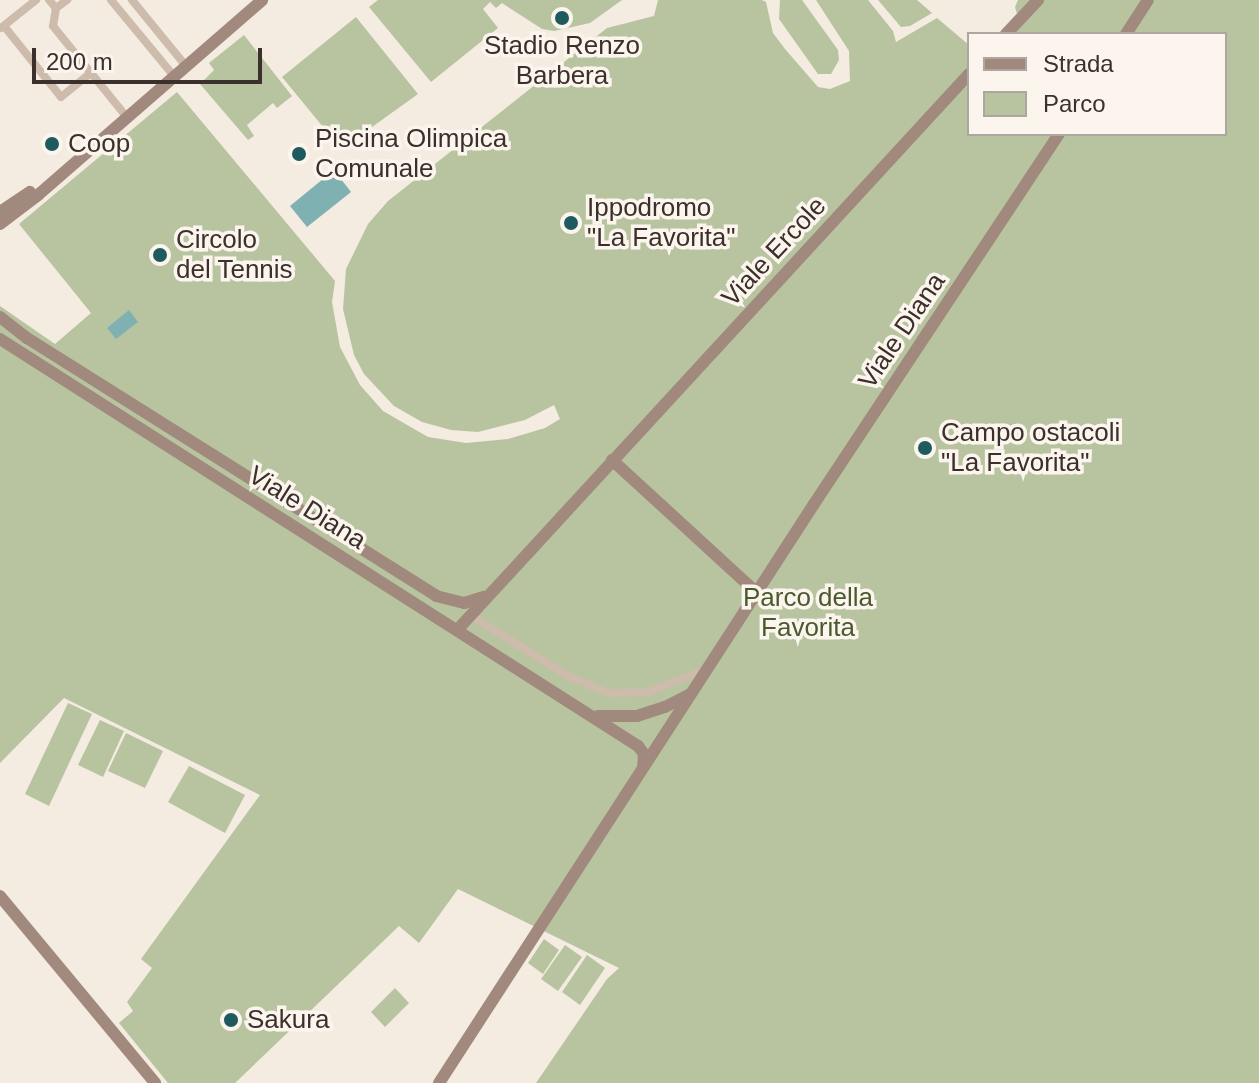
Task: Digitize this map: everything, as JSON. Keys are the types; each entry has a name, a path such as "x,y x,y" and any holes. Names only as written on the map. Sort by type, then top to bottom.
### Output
{"street":[{"path":"36,0 2,27 61,97 91,73"},
{"path":"49,0 56,8"},
{"path":"67,0 56,8 53,26 126,116"},
{"path":"111,0 173,75"},
{"path":"132,0 185,65"},
{"path":"0,224 262,0"},
{"path":"1008,32 1038,0"},
{"path":"1127,32 1148,0"},
{"name":"Viale Ercole","path":"459,628 967,76"},
{"name":"Viale Diana","path":"642,771 1058,136"},
{"path":"0,212 60,173"},
{"name":"Viale Diana","path":"0,317 27,338 436,596 464,603 490,593"},
{"name":"Viale Diana","path":"0,339 591,714 642,749 642,771"},
{"path":"612,460 757,593"},
{"path":"470,615 568,676 609,693 648,692 679,682 710,666"},
{"name":"Viale Diana","path":"591,714 610,718 637,716 665,707 693,692"},
{"path":"439,1083 642,771"},
{"path":"0,896 155,1083"}],"green space":[{"path":"378,0 622,0 590,23 554,31 542,29 502,3 496,8 490,2 483,9 498,28 431,82 369,7"},
{"name":"Parco della Favorita","path":"658,0 762,0 766,2 773,33 785,49 818,87 830,89 850,81 849,51 816,0 868,0 893,31 896,42 937,18 967,43 967,136 1227,136 1227,32 1000,32 1017,14 1015,7 1018,0 1259,0 1259,1083 536,1083 607,979 619,968 458,889 419,943 399,926 235,1083 168,1083 119,1023 133,1011 127,1002 152,968 141,959 260,795 64,698 0,763 0,306 55,344 91,313 19,224 177,92 335,281 332,302 340,347 360,385 383,411 428,437 466,443 508,439 545,428 560,419 554,405 525,420 478,432 451,430 422,422 394,406 364,374 354,355 343,309 346,269 368,224 388,201 607,28 654,16"},
{"path":"780,0 802,0 838,50 839,60 831,74 818,74 779,19"},
{"path":"878,0 917,0 932,13 910,26 901,27"},
{"path":"356,17 418,94 347,145 334,129 328,133 282,77"},
{"path":"244,35 292,96 277,108 273,103 247,125 254,136 248,140 200,84 214,70 209,63"},
{"path":"68,703 92,714 49,806 25,794"},
{"path":"100,720 124,731 103,777 78,765"},
{"path":"126,733 163,751 145,788 108,771"},
{"path":"189,766 245,795 225,833 168,802"},
{"path":"544,939 559,950 543,974 528,963"},
{"path":"565,945 582,957 558,991 541,979"},
{"path":"587,955 605,968 580,1005 562,992"},
{"path":"395,988 409,1003 385,1027 371,1012"}],"water":[{"name":"Piscina Olimpica Comunale","path":"334,170 351,192 307,227 290,206"},
{"path":"129,310 138,322 116,339 107,328"}],"place":[{"name":"Stadio Renzo Barbera","path":"562,18"},
{"name":"Coop","path":"52,144"},
{"name":"Piscina Olimpica Comunale","path":"299,154"},
{"name":"Ippodromo \"La Favorita\"","path":"571,223"},
{"name":"Circolo del Tennis","path":"160,255"},
{"name":"Campo ostacoli \"La Favorita\"","path":"925,448"},
{"name":"Sakura","path":"231,1020"}]}
